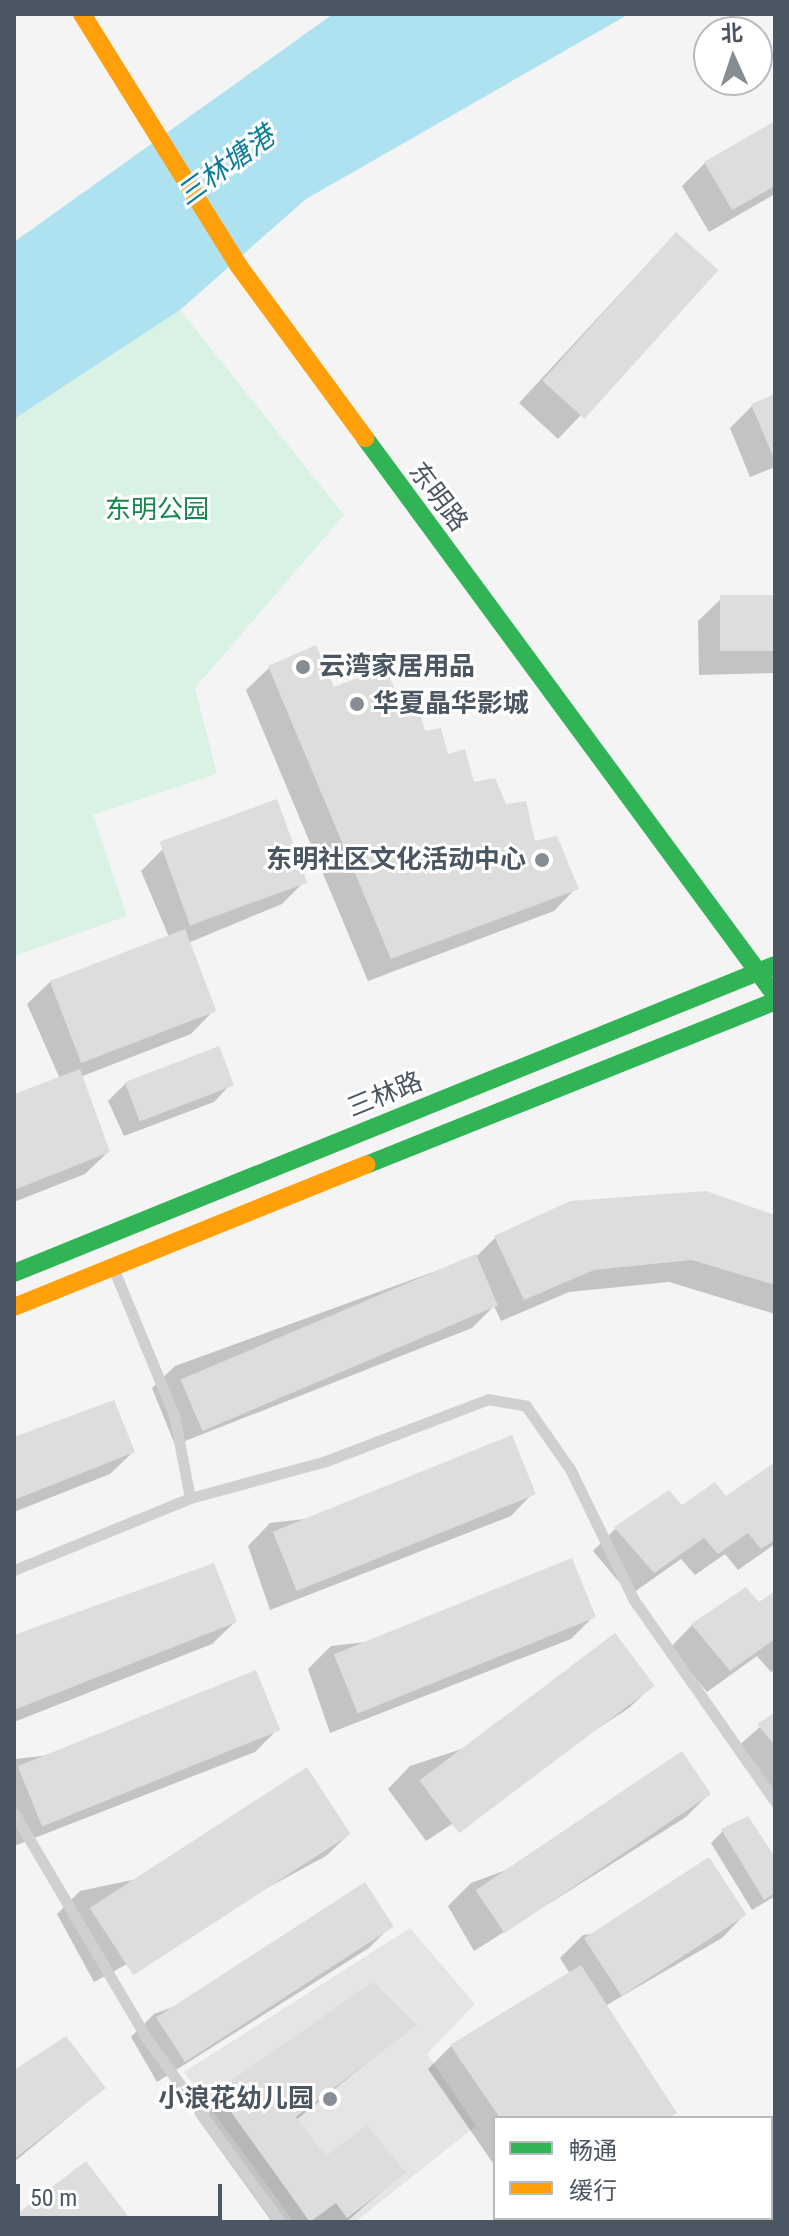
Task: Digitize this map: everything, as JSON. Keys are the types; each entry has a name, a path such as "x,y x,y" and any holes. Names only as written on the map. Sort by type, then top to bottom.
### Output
{"main road":[{"name":"东明路","path":"82,14 141,117 238,265 766,969 775,995"},
{"name":"三林路","path":"14,1273 766,969"},
{"path":"14,1307 775,1001"}],"lane":[{"path":"112,1266 174,1415 190,1498"},
{"path":"14,1570 190,1498 326,1461 488,1399 526,1406 570,1469 634,1600 775,1801"},
{"path":"14,1813 147,2039 280,2222"}],"shaded area":[{"name":"小浪花幼儿园","path":"410,1928 475,2004 427,2054 476,2126 355,2222 294,2222 184,2072"}],"green space":[{"name":"东明公园","path":"180,310 344,515 195,688 217,774 93,815 127,916 14,956 14,419"}],"water":[{"name":"三林塘港","path":"333,14 629,14 306,199 180,310 14,419 14,242"}],"building":[{"path":"775,121 775,186 732,210 704,162"},
{"path":"676,232 718,270 585,419 542,381"},
{"path":"775,394 775,461 751,404"},
{"path":"720,595 775,595 775,651 720,651"},
{"path":"316,645 334,687 385,667 402,706 417,702 425,731 441,728 448,754 465,749 474,782 495,778 506,804 526,801 535,841 557,836 579,889 391,959 268,666"},
{"path":"277,799 307,883 190,925 160,842"},
{"path":"185,929 217,1011 81,1063 50,981"},
{"path":"219,1046 234,1085 140,1121 125,1082"},
{"path":"80,1069 110,1152 14,1190 14,1094"},
{"path":"706,1191 775,1215 775,1285 692,1260 594,1270 524,1300 494,1236 570,1201"},
{"path":"476,1254 498,1306 202,1431 181,1379"},
{"path":"114,1400 135,1452 14,1500 14,1437"},
{"path":"512,1435 536,1494 297,1591 273,1532"},
{"path":"775,1462 775,1540 761,1549 748,1533 718,1554 704,1538 654,1573 614,1527 669,1490 682,1505 715,1482 726,1496"},
{"path":"572,1558 596,1617 358,1714 334,1654"},
{"path":"214,1563 237,1622 14,1710 14,1635"},
{"path":"746,1587 759,1602 775,1591 775,1639 730,1671 691,1624"},
{"path":"615,1633 655,1686 459,1833 419,1780"},
{"path":"256,1670 280,1730 42,1827 18,1766"},
{"path":"775,1712 775,1746 757,1724"},
{"path":"682,1751 711,1794 505,1933 476,1890"},
{"path":"307,1767 351,1834 133,1975 90,1908"},
{"path":"748,1816 775,1857 775,1893 764,1900 721,1829"},
{"path":"709,1857 747,1915 622,1996 584,1938"},
{"path":"365,1882 394,1926 185,2062 156,2018"},
{"path":"581,1965 677,2113 672,2116 499,2116 450,2045"},
{"path":"373,1982 417,2025 296,2117 326,2156 367,2125 406,2173 347,2218 336,2203 310,2222 216,2091"},
{"path":"66,2036 106,2088 14,2159 14,2070"},
{"path":"86,2161 128,2216 120,2222 14,2222 14,2216"}],"traffic: fast":[{"path":"365,438 775,995"},
{"path":"14,1273 775,965"},
{"path":"366,1165 775,1001"}],"traffic: slow":[{"path":"82,14 238,265 365,438"},
{"path":"14,1307 366,1165"}],"place":[{"name":"云湾家居用品","path":"303,667"},
{"name":"华夏晶华影城","path":"357,704"},
{"name":"东明社区文化活动中心","path":"542,860"},
{"name":"小浪花幼儿园","path":"330,2099"}]}
